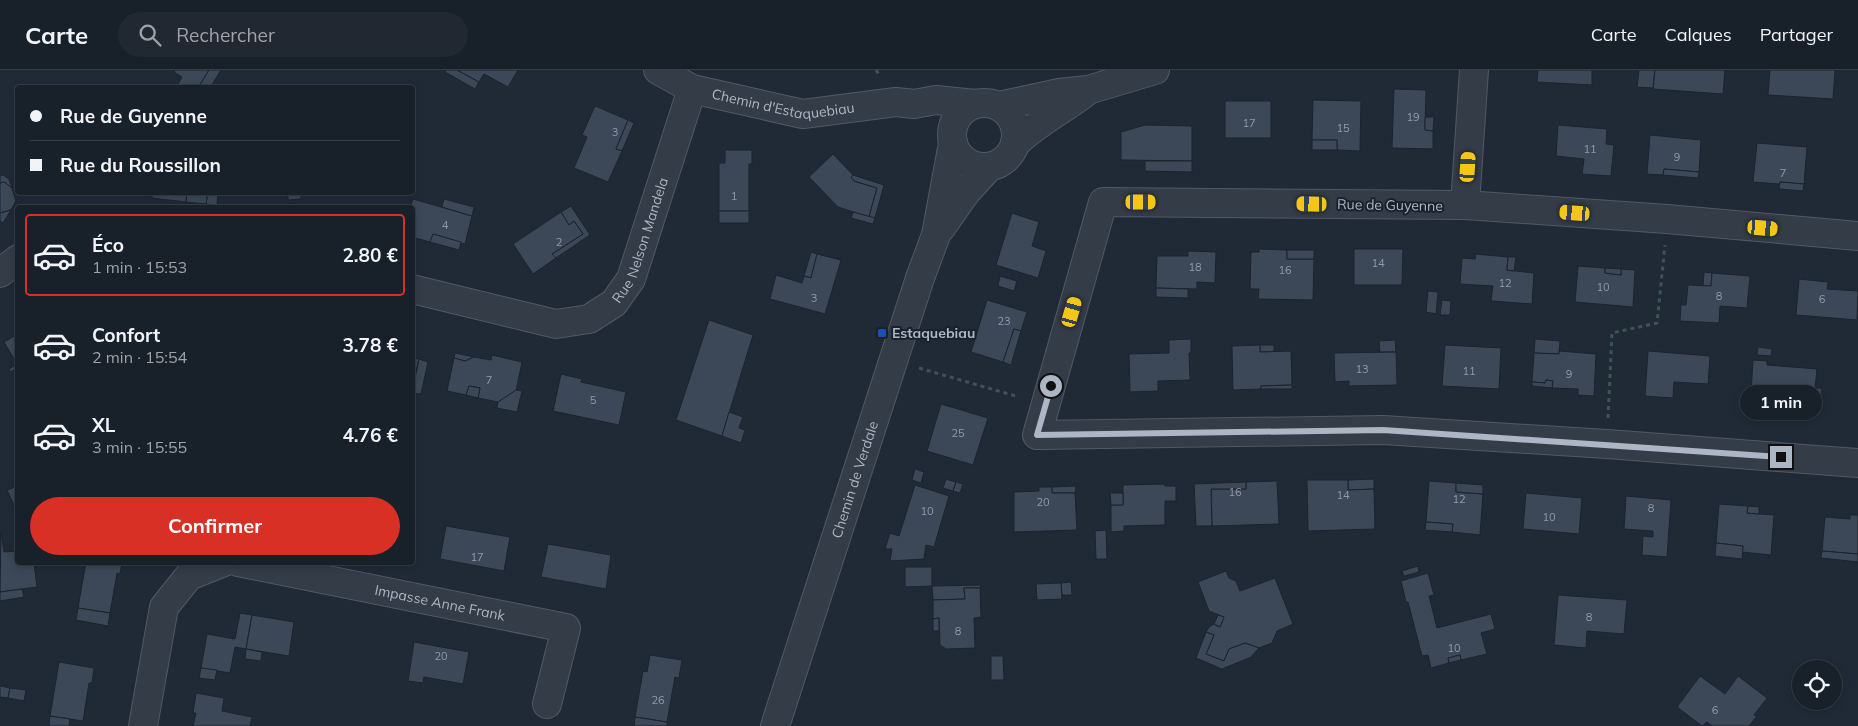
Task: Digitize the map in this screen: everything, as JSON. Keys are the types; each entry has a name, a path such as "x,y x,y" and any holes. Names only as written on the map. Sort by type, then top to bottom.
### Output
{"street":[{"name":"Chemin d'Estaquebiau","path":"658,70 692,89 803,114 896,102 914,104 936,100 987,105"},
{"name":"Chemin de Verdale","path":"775,726 893,360 936,235 956,119 968,108 1088,90 1155,70"},
{"path":"1465,205 1474,70"},
{"name":"Rue Nelson Mandela","path":"415,289 556,324 589,320 614,303 631,279 692,89"},
{"name":"Chemin de Verdale","path":"936,235 967,191 989,167 1002,162 1012,151 1015,144 1029,130 1066,107 1088,90"},
{"path":"914,104 952,139 956,151 966,162 981,167 989,167"},
{"path":"987,105 1010,116 1014,122 1015,144"},
{"name":"Rue de Guyenne","path":"1607,444 1383,430 1037,435 1103,202 1465,205 1667,219 1858,236"},
{"path":"0,273 15,261"},
{"path":"1607,444 1858,463"},
{"path":"143,726 164,607 189,576 216,565"},
{"name":"Impasse Anne Frank","path":"253,565 566,628 548,704"}],"path":[{"path":"1607,444 1612,333 1657,323 1667,219"},
{"path":"893,360 1046,405"}],"building":[{"path":"175,70 209,70 200,85 178,85 182,77 174,72"},
{"path":"209,70 221,70 212,85 200,85"},
{"path":"446,70 457,70 479,82 475,89 445,72"},
{"path":"457,70 518,70 508,87 484,74 479,82"},
{"path":"1538,70 1592,70 1592,85 1537,82"},
{"path":"1639,70 1655,70 1653,88 1637,87"},
{"path":"1655,70 1725,70 1723,94 1653,89"},
{"path":"1770,70 1835,70 1833,99 1768,95"},
{"path":"1394,89 1426,90 1425,130 1433,131 1433,149 1392,148"},
{"path":"1313,100 1361,101 1360,151 1337,150 1337,140 1312,140"},
{"path":"1225,101 1271,101 1271,138 1225,138"},
{"path":"595,106 628,120 616,149 622,151 608,182 574,168 587,137 582,135"},
{"path":"1425,117 1434,117 1433,131 1425,130"},
{"path":"628,120 634,123 622,151 616,149"},
{"path":"1145,125 1192,126 1192,161 1121,160 1121,132"},
{"path":"1558,125 1607,129 1606,144 1614,145 1611,176 1582,174 1584,159 1556,156"},
{"path":"1650,135 1701,140 1699,172 1664,169 1663,175 1647,174"},
{"path":"1312,140 1337,140 1337,150 1312,150"},
{"path":"1757,143 1807,147 1804,184 1753,182"},
{"path":"725,150 752,150 752,164 749,164 749,211 719,211 719,163 725,163"},
{"path":"833,154 853,175 851,177 854,181 877,188 869,217 838,207 809,177"},
{"path":"1145,161 1192,161 1192,172 1145,171"},
{"path":"1664,169 1699,172 1698,178 1663,175"},
{"path":"3,175 9,179 12,188 4,182 0,183 0,176"},
{"path":"853,175 884,185 875,218 869,217 877,188 854,181 851,177"},
{"path":"4,182 12,188 16,201 11,210 0,213 0,183"},
{"path":"1780,182 1804,184 1803,191 1779,189"},
{"path":"152,195 187,195 186,202 152,198"},
{"path":"187,195 208,195 206,204 186,202"},
{"path":"208,195 218,195 217,205 206,204"},
{"path":"288,195 301,195 301,199 288,200"},
{"path":"413,199 472,216 465,244 433,234 430,242 415,238 415,205 411,205"},
{"path":"444,199 474,207 472,216 442,207"},
{"path":"571,206 590,235 556,258 552,254 583,234 574,221 569,225 561,212"},
{"path":"11,210 3,223 0,221 0,213"},
{"path":"719,211 749,211 749,223 719,223"},
{"path":"561,212 569,225 574,221 583,234 552,254 556,258 533,274 513,244"},
{"path":"853,212 875,218 873,224 851,218"},
{"path":"1012,213 1039,222 1032,246 1046,251 1038,278 996,265"},
{"path":"433,234 461,242 459,250 430,242"},
{"path":"1259,249 1287,250 1287,259 1314,259 1313,300 1258,299 1259,289 1250,289 1251,252 1259,252"},
{"path":"1354,249 1403,249 1402,285 1354,285"},
{"path":"1287,250 1314,250 1314,259 1287,259"},
{"path":"1188,251 1216,252 1215,283 1197,282 1197,289 1156,288 1157,256 1188,256"},
{"path":"811,252 817,254 811,278 804,276"},
{"path":"817,254 841,260 825,314 770,299 776,275 802,283 804,276 811,278"},
{"path":"1476,254 1508,257 1507,270 1534,273 1532,304 1491,301 1493,286 1460,284 1462,258 1475,259"},
{"path":"1508,257 1516,257 1514,271 1507,270"},
{"path":"1578,266 1605,268 1605,273 1621,275 1621,269 1635,270 1633,307 1575,302"},
{"path":"1605,268 1621,269 1621,275 1605,273"},
{"path":"1704,272 1712,273 1711,286 1703,286"},
{"path":"1712,273 1750,276 1747,308 1720,306 1719,323 1680,321 1681,305 1686,305 1688,285 1711,286"},
{"path":"1000,276 1017,281 1014,291 998,286"},
{"path":"1799,279 1828,282 1827,289 1858,291 1857,320 1796,315"},
{"path":"1156,288 1188,289 1188,298 1156,297"},
{"path":"1428,291 1438,292 1436,314 1426,312"},
{"path":"987,300 1027,312 1021,331 1014,329 1003,362 971,352"},
{"path":"1442,300 1451,301 1450,315 1440,315"},
{"path":"709,320 753,335 722,436 676,420"},
{"path":"1014,329 1021,331 1011,365 1003,362"},
{"path":"15,336 15,361 4,342"},
{"path":"1191,339 1191,353 1189,353 1190,380 1158,381 1158,391 1130,392 1129,354 1169,353 1169,340"},
{"path":"1535,339 1560,341 1559,354 1534,353"},
{"path":"1395,340 1396,352 1380,352 1379,341"},
{"path":"1260,345 1274,345 1274,352 1260,352"},
{"path":"1260,345 1260,352 1291,351 1292,385 1261,386 1261,389 1233,390 1232,346"},
{"path":"1445,345 1501,348 1499,389 1442,386"},
{"path":"1758,347 1772,349 1771,356 1757,355"},
{"path":"1559,351 1596,354 1594,396 1578,395 1578,389 1552,388 1553,381 1546,380 1545,383 1532,382 1534,353 1559,354"},
{"path":"1648,351 1710,356 1708,384 1674,382 1673,398 1645,396"},
{"path":"1396,352 1397,385 1349,386 1349,381 1335,382 1334,353"},
{"path":"455,353 474,357 465,361 454,358"},
{"path":"492,355 522,362 516,391 498,402 478,398 480,388 469,386 466,395 447,391 454,358 465,361 474,357 491,360"},
{"path":"415,358 419,359 415,375"},
{"path":"419,359 428,362 421,394 415,393 415,378"},
{"path":"1753,360 1767,361 1767,365 1817,369 1815,390 1809,389 1807,405 1763,402 1762,409 1750,408"},
{"path":"15,365 15,372 14,370 10,372 9,369"},
{"path":"561,374 582,379 581,382 626,392 619,425 553,411"},
{"path":"1546,380 1553,381 1552,388 1532,386 1532,382 1545,383"},
{"path":"1292,385 1292,389 1261,389 1261,386"},
{"path":"469,386 480,388 478,398 466,395"},
{"path":"1816,388 1822,388 1821,405 1807,405 1809,389 1815,390"},
{"path":"516,390 522,391 517,412 497,408 498,402"},
{"path":"941,404 988,418 973,465 927,451"},
{"path":"729,412 743,417 739,428 745,430 741,443 722,436"},
{"path":"915,469 924,472 921,483 912,480"},
{"path":"946,479 956,482 953,491 943,488"},
{"path":"1374,479 1374,489 1348,490 1348,480"},
{"path":"1307,480 1348,480 1348,490 1374,489 1375,529 1308,531"},
{"path":"1277,481 1279,524 1212,526 1211,489 1246,489 1246,482"},
{"path":"1429,481 1456,483 1456,492 1483,494 1480,535 1452,532 1453,524 1426,522"},
{"path":"956,482 963,484 960,493 953,491"},
{"path":"1246,482 1246,489 1211,489 1212,526 1196,526 1194,484"},
{"path":"1456,483 1483,485 1483,494 1456,492"},
{"path":"1165,484 1165,486 1176,486 1176,501 1165,501 1165,525 1124,526 1124,531 1111,532 1111,505 1123,505 1123,485"},
{"path":"915,485 949,496 934,547 926,545 924,559 890,561 892,549 885,549 890,533 899,536"},
{"path":"1076,486 1075,493 1052,493 1052,487"},
{"path":"15,487 15,505 14,505 7,490"},
{"path":"1039,487 1052,487 1052,493 1075,493 1077,530 1014,532 1014,492 1039,491"},
{"path":"1110,493 1123,493 1123,505 1111,505"},
{"path":"1526,493 1582,498 1579,534 1523,529"},
{"path":"1626,496 1671,500 1667,557 1642,555 1643,536 1653,537 1653,531 1624,529"},
{"path":"1719,504 1748,506 1747,513 1774,515 1771,555 1742,552 1743,546 1716,543"},
{"path":"1748,506 1759,507 1759,514 1747,513"},
{"path":"1850,515 1858,515 1858,554 1822,551 1825,517 1850,519"},
{"path":"1426,522 1453,524 1452,532 1425,530"},
{"path":"446,526 510,537 504,571 440,559"},
{"path":"1106,530 1107,559 1096,559 1095,531"},
{"path":"1,533 4,552 15,551 15,565 34,565 37,587 0,592"},
{"path":"1716,543 1743,546 1742,559 1715,556"},
{"path":"548,544 611,555 606,589 541,577"},
{"path":"1822,551 1858,554 1858,562 1821,558"},
{"path":"85,565 122,565 120,574 117,573 110,613 78,608"},
{"path":"1418,566 1419,572 1404,576 1402,571"},
{"path":"905,567 932,567 932,586 905,587"},
{"path":"1226,571 1229,578 1236,581 1240,591 1275,578 1293,624 1277,631 1272,643 1259,648 1245,643 1229,649 1224,661 1206,654 1214,635 1206,632 1214,624 1220,627 1224,617 1209,611 1198,582"},
{"path":"1428,573 1434,595 1429,596 1437,628 1491,614 1495,629 1481,633 1487,654 1461,660 1460,655 1448,658 1449,663 1431,668 1428,655 1422,656 1401,581"},
{"path":"1071,582 1072,595 1062,595 1061,583"},
{"path":"1061,583 1062,599 1037,600 1036,584"},
{"path":"981,585 980,588 964,588 965,599 933,600 932,586"},
{"path":"964,588 980,588 981,617 974,618 975,648 946,649 940,645 939,618 933,619 933,600 965,599"},
{"path":"22,589 24,597 0,601 0,592"},
{"path":"1558,595 1627,600 1624,634 1587,631 1586,648 1554,645"},
{"path":"78,608 110,613 108,626 76,620"},
{"path":"240,613 252,615 246,649 235,647 230,673 201,668 207,634 235,639"},
{"path":"252,615 294,622 289,656 246,649"},
{"path":"1218,615 1224,617 1220,627 1214,624"},
{"path":"939,618 939,631 933,631 933,619"},
{"path":"1206,632 1214,635 1206,654 1224,661 1229,649 1245,643 1259,648 1251,657 1222,669 1196,658"},
{"path":"414,642 469,652 463,684 424,677 423,683 408,681"},
{"path":"246,649 262,652 261,661 245,659"},
{"path":"650,655 682,660 679,678 675,677 667,722 635,717 643,671 647,672"},
{"path":"1460,655 1461,660 1449,663 1448,658"},
{"path":"991,656 1003,656 1004,680 991,680"},
{"path":"59,662 94,668 92,683 89,683 83,721 50,716"},
{"path":"201,668 217,670 215,680 199,678"},
{"path":"1700,676 1725,694 1738,676 1767,698 1754,715 1757,716 1749,726 1712,726 1707,722 1702,726 1677,707"},
{"path":"0,686 10,688 8,698 0,697"},
{"path":"10,688 26,690 24,701 8,698"},
{"path":"196,693 224,698 222,711 252,717 250,726 193,726 196,713 193,713"},
{"path":"50,716 70,719 69,726 49,726"},
{"path":"635,717 667,722 667,726 634,726"}],"place":[{"name":"Estaquebiau","path":"882,333"}],"route":[{"path":"1051,386 1037,435 1383,430 1781,457"}]}
